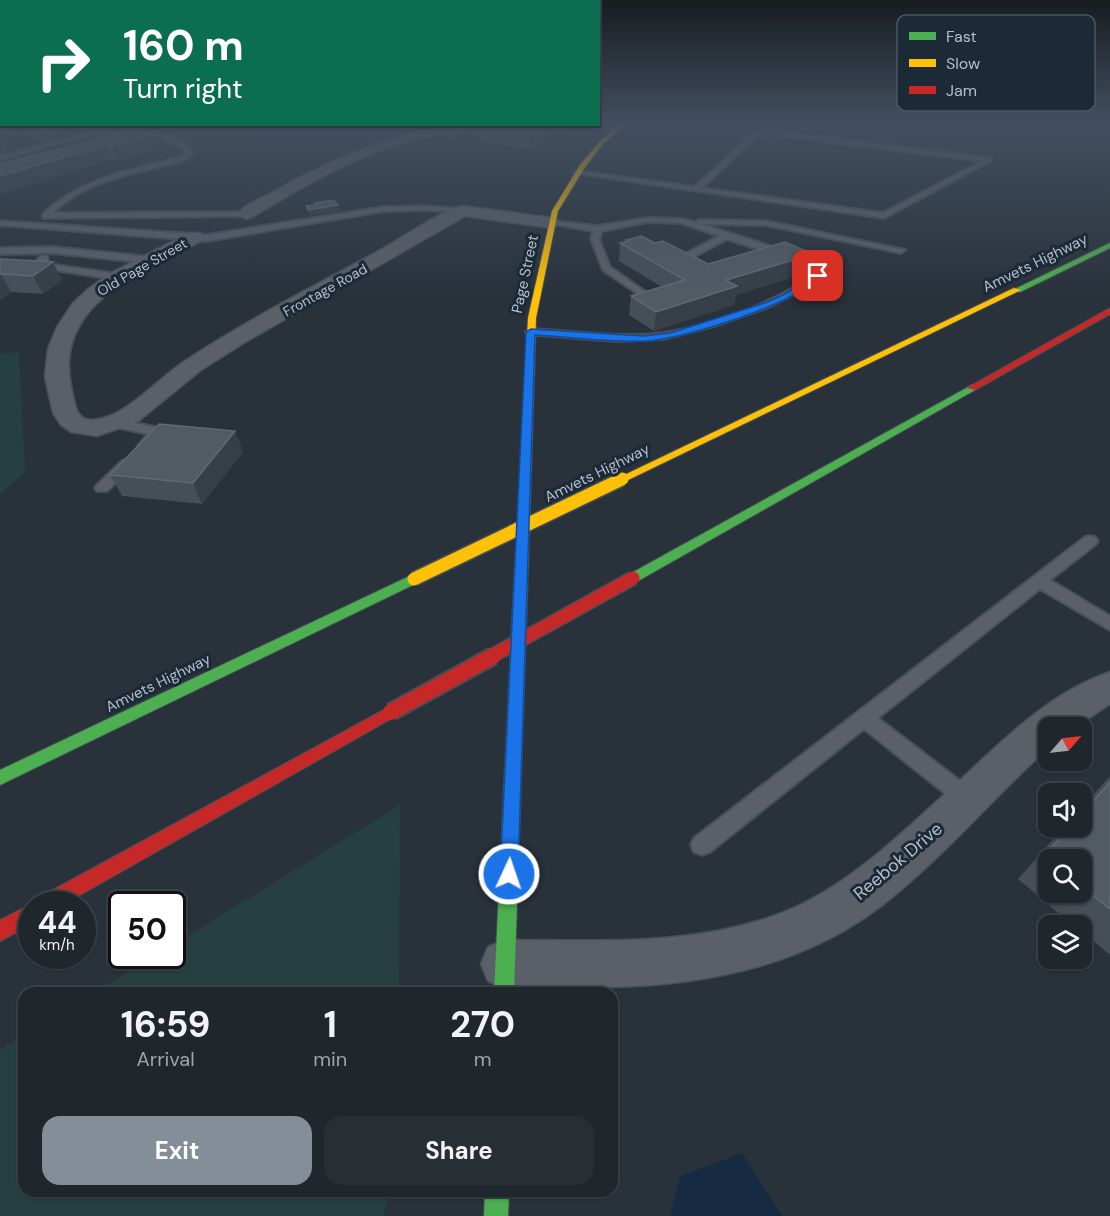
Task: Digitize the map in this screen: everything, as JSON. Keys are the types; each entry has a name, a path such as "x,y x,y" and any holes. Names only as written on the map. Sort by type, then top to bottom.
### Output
{"main road":[{"name":"Page Street","path":"505,979 531,332 555,211 573,181"},
{"name":"Amvets Highway","path":"0,778 1110,245"},
{"path":"70,891 1110,311"},
{"path":"0,931 18,921"},
{"path":"496,1216 497,1197"}],"street":[{"path":"246,214 310,181"},
{"path":"462,211 553,223"},
{"name":"Frontage Road","path":"114,423 139,410 193,365 234,339 462,211"},
{"name":"Old Page Street","path":"114,423 97,428 80,427 65,413 57,377 59,349 68,327 80,307 95,293 150,260 195,237"},
{"name":"Reebok Drive","path":"505,979 725,952 790,933 820,920 876,883 1068,708 1110,687"}],"lane":[{"path":"46,216 91,185 106,181"},
{"path":"636,181 884,216 950,181"},
{"path":"697,189 706,181"},
{"path":"0,223 207,238 384,209 428,208 462,211"},
{"path":"0,214 46,216 246,214"},
{"path":"553,223 598,229 657,219 688,222 766,223 901,249"},
{"path":"531,332 644,338 671,335 768,305 788,296 820,274 783,255 688,222"},
{"path":"598,229 595,239 606,268 644,295"},
{"path":"682,259 726,236"},
{"path":"53,250 42,260 46,266 118,278"},
{"path":"0,251 53,250 150,260"},
{"path":"102,488 155,433 114,423"},
{"path":"702,845 1090,541"},
{"path":"1039,581 1110,624"},
{"path":"864,718 969,800"}],"green space":[{"path":"19,352 25,472 0,494 0,354"},
{"path":"400,805 399,987 103,987 133,969 186,969 186,937"},
{"path":"18,1039 18,1197 388,1197 383,1216 0,1216 0,1050"}],"water":[{"path":"742,1153 782,1216 670,1216 680,1176"}],"building":[{"path":"333,200 338,205 308,210 306,206 317,205 315,203"},
{"path":"641,236 655,243 663,241 708,264 785,242 813,254 726,280 737,286 656,312 631,296 685,280 620,243"},
{"path":"0,259 53,262 33,276 0,274"},
{"path":"159,424 235,431 193,483 110,475"},
{"path":"1110,782 1110,909 1092,895 1092,849 1050,849 1060,837 1092,837 1092,803"}],"traffic: fast":[{"path":"1017,290 1110,245"},
{"path":"633,578 972,388"},
{"path":"0,778 414,579"},
{"path":"504,987 520,601"},
{"path":"496,1216 497,1197"}],"traffic: slow":[{"path":"520,601 532,318 555,211 573,181"},
{"path":"622,479 1017,290"},
{"path":"414,579 622,479"}],"traffic: jam":[{"path":"972,388 1110,311"},
{"path":"391,712 633,578"},
{"path":"70,891 391,712"},
{"path":"0,931 18,921"}],"route":[{"path":"509,874 531,332 644,338 671,335 768,305 788,296 818,276"}]}
